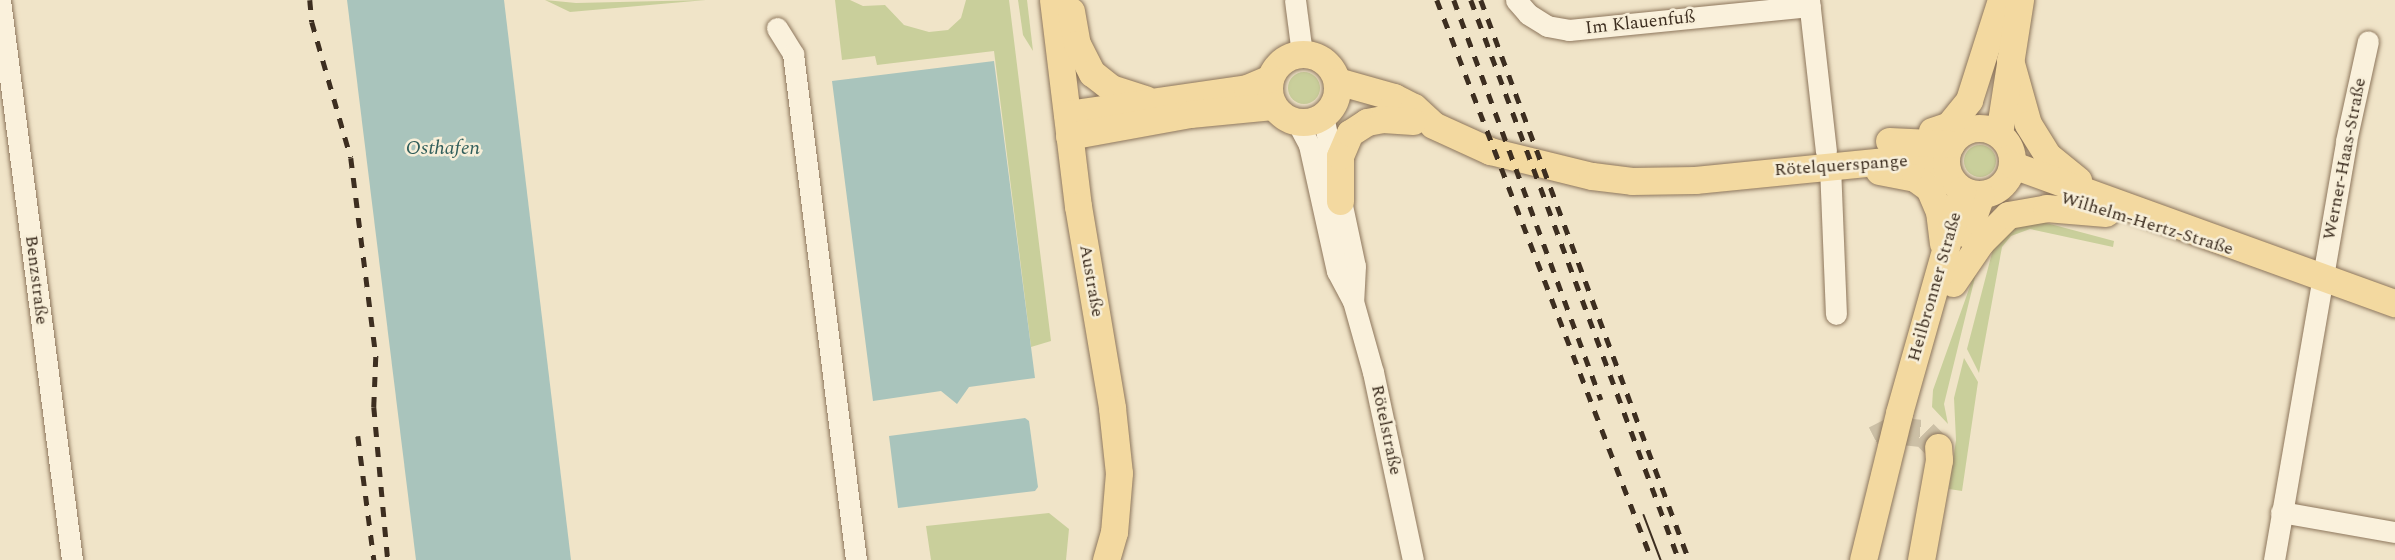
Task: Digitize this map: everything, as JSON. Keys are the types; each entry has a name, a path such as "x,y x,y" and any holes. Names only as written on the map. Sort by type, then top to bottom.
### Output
{"main road":[{"name":"Austraße","path":"1053,0 1068,125 1119,473 1114,532 1106,560"},
{"path":"1070,0 1077,44 1092,73 1111,88 1155,101"},
{"path":"1881,141 1930,132 1949,124 1960,115 1969,100 2001,0"},
{"path":"1987,131 2008,0"},
{"path":"1987,131 2012,153 2009,173 1995,191 1972,193 1948,156 1987,131 2010,60 2020,0"},
{"path":"1068,125 1155,101 1247,88 1270,78 1279,63 1302,54 1328,64 1331,101 1297,122 1284,117 1273,105 1270,78"},
{"path":"2010,60 2023,112 2047,154 2116,208"},
{"name":"Rötelquerspange","path":"1331,101 1372,105 1490,150 1592,176 1632,181 1695,180 1833,161 1948,156"},
{"path":"1068,125 1273,105"},
{"path":"1340,201 1340,156 1350,133 1368,122 1383,119 1423,123"},
{"name":"Rötelquerspange","path":"1833,161 1881,141 1948,156"},
{"path":"1833,161 1915,178 1929,188 1939,211 1944,255"},
{"name":"Wilhelm-Hertz-Straße","path":"2009,173 2288,265 2395,303"},
{"name":"Heilbronner Straße","path":"1863,560 1944,255 1972,193"},
{"name":"Heilbronner Straße","path":"1881,560 1922,387 1953,283 1972,193"},
{"path":"1953,283 1981,242 2008,215 2046,208 2116,208"},
{"path":"1850,560 1875,439"},
{"path":"1921,560 1939,460 1938,447"}],"street":[{"name":"Benzstraße","path":"0,0 72,560"},
{"path":"1295,0 1302,54"},
{"name":"Im Klauenfuß","path":"1516,0 1528,14 1547,26 1569,30 1810,3 1833,161 1836,314"},
{"path":"777,28 793,54 855,560"},
{"name":"Werner-Haas-Straße","path":"2274,560 2322,278 2368,42"},
{"name":"Rötelstraße","path":"1331,101 1340,201 1355,266 1353,301"},
{"name":"Rötelstraße","path":"1297,122 1309,146 1337,271 1353,301 1386,427 1413,560"},
{"path":"2281,512 2395,532"}],"green space":[{"path":"545,0 576,3 706,0 570,12"},
{"path":"835,0 850,0 863,6 885,5 904,25 929,32 948,30 961,18 966,0 1009,0 1051,341 1031,347 994,51 877,65 875,56 842,60"},
{"path":"1018,0 1027,0 1033,51 1023,35"},
{"path":"1304,72 1315,77 1320,88 1315,99 1304,104 1293,99 1288,88 1293,77"},
{"path":"1980,145 1992,149 1996,161 1992,173 1980,177 1968,173 1964,161 1968,149"},
{"path":"2039,221 2114,241 2113,247 2030,229 2011,236 2002,247 1979,373 1967,349 1993,249 2015,224"},
{"path":"1979,261 1944,404 1948,424 1932,407 1933,390"},
{"path":"1964,358 1978,382 1962,491 1949,489 1956,440 1954,398"},
{"path":"1049,513 1069,529 1066,560 931,560 926,526"}],"water":[{"name":"Osthafen","path":"347,0 504,0 571,560 416,560"},
{"path":"994,61 1035,378 969,387 957,404 941,391 873,401 832,81"},
{"path":"1025,418 1029,421 1038,487 1035,491 898,508 889,436"}],"tunnel":[{"path":"1875,439 1893,430 1924,433 1938,447"}],"tram line":[{"path":"1644,515 1661,560"}],"railway":[{"path":"310,0 312,22 351,158 376,357 374,407 388,560"},
{"path":"1437,0 1652,560"},
{"path":"1454,0 1601,400"},
{"path":"1471,0 1679,560"},
{"path":"1481,0 1689,560"},
{"path":"358,436 374,560"}]}
